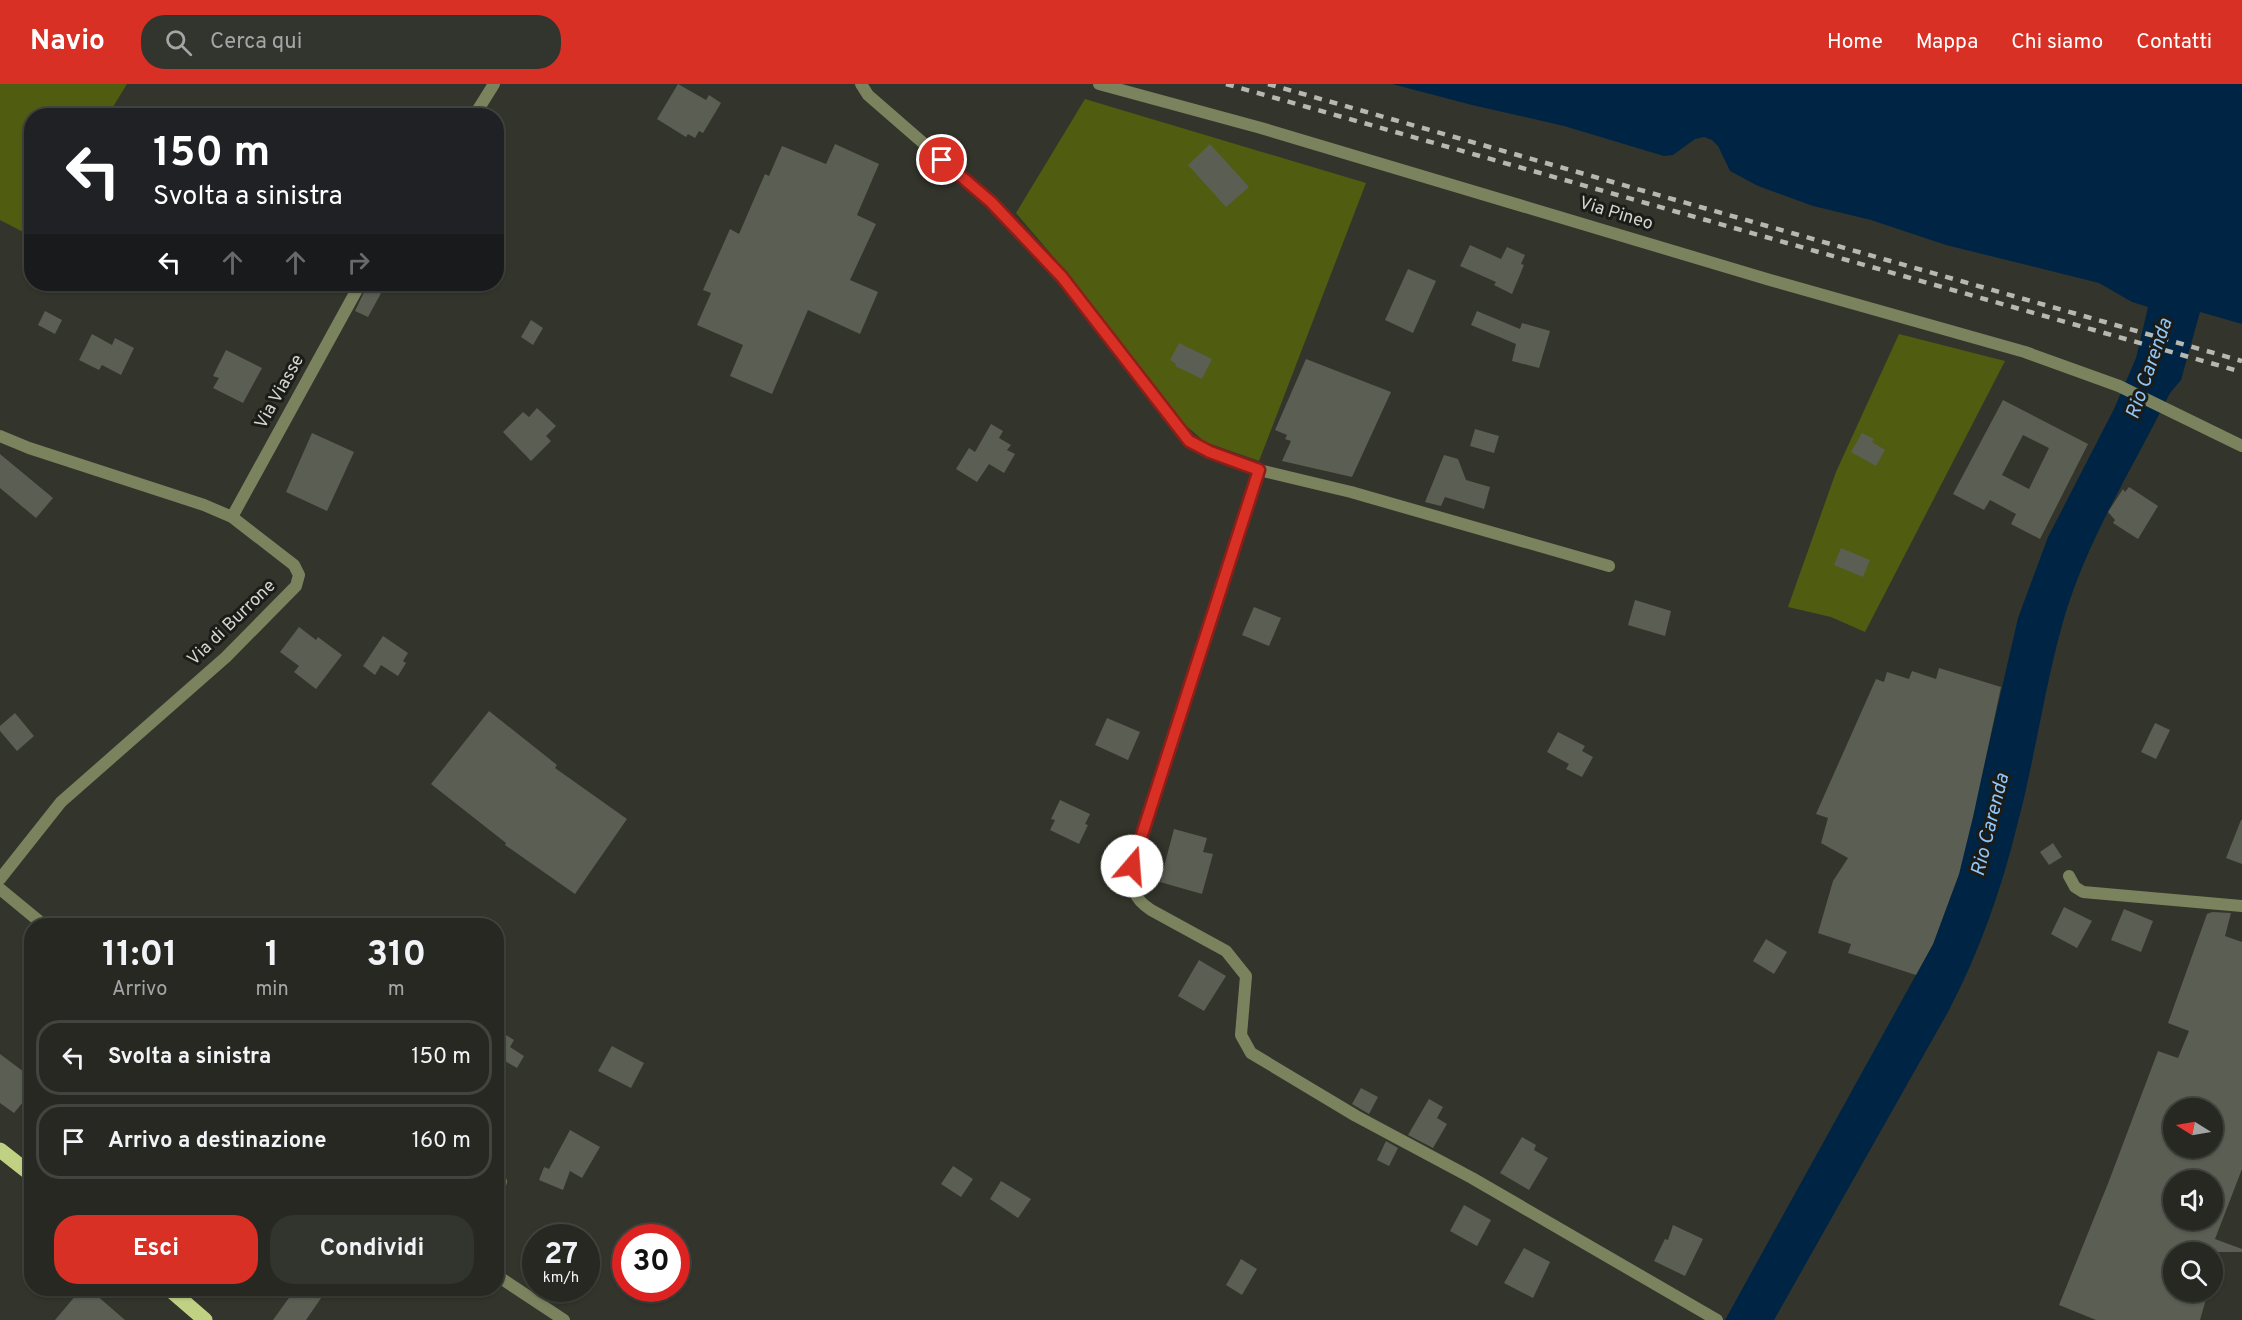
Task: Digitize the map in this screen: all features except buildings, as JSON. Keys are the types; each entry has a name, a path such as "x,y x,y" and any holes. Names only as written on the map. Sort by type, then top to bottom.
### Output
{"main road":[{"path":"0,1150 24,1169"},
{"path":"177,1296 205,1320"}],"street":[{"path":"479,108 494,84"},
{"path":"861,84 868,95 991,202 1062,277 1189,441 1210,452 1259,470 1352,492 1609,566"},
{"name":"Via Pineo","path":"1099,84 1261,128 1770,280 2025,352 2119,386 2242,446"},
{"name":"Via Viasse","path":"232,517 356,291"},
{"name":"Via di Burrone","path":"0,436 29,448 204,505 232,517 294,565 299,575 296,586 226,657 61,802 0,879"},
{"path":"1259,470 1132,866 1132,887 1136,897 1151,910 1226,951 1246,976 1241,1035 1251,1053 1356,1116 1472,1178 1717,1320"},
{"path":"2069,876 2075,887 2083,891 2242,906"},
{"path":"0,889 35,918"},
{"path":"504,1280 564,1320"}],"green space":[{"path":"0,84 127,84 112,108 24,108 24,232 0,220"},
{"path":"1085,99 1366,183 1259,461 1205,442 1184,424 1056,260 1016,213"},
{"path":"1899,334 2005,361 1865,632 1831,617 1788,607 1836,472"}],"water":[{"name":"Rio Carenda","path":"1392,84 2242,84 2242,324 2200,312 2181,380 2170,393 2111,505 2073,592 2056,647 2011,850 1970,967 1948,1012 1774,1320 1725,1320 1933,944 1959,874 2018,618 2048,537 2114,409 2136,358 2148,307 2132,302 2099,283 1946,245 1871,220 1813,206 1758,186 1730,171 1718,146 1712,140 1704,137 1695,139 1673,155 1664,156 1564,126"}],"railway":[{"path":"1226,84 2242,372"},
{"path":"1268,84 2242,361"}],"route":[{"path":"942,160 991,202 1062,277 1189,441 1210,452 1259,470 1132,866"}]}
